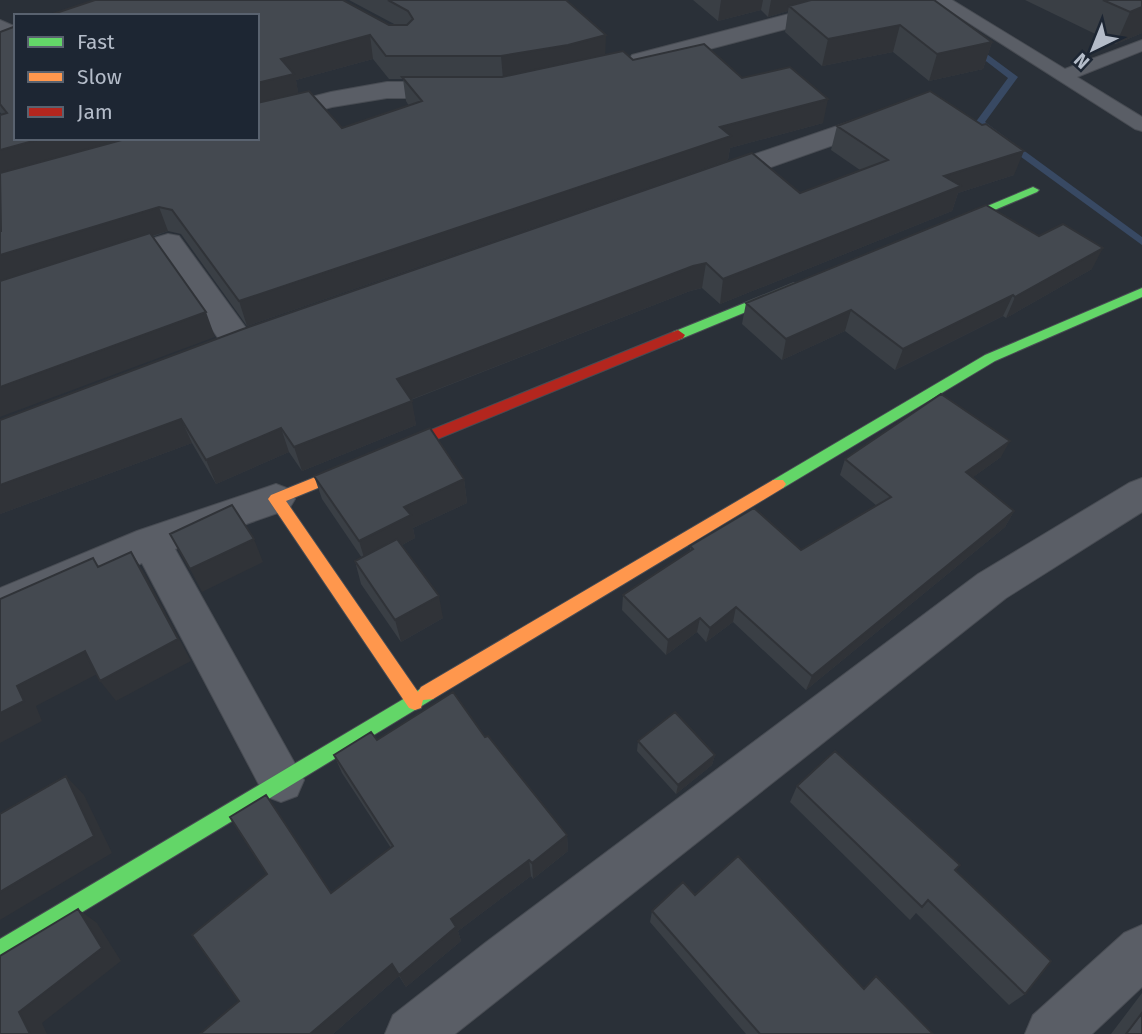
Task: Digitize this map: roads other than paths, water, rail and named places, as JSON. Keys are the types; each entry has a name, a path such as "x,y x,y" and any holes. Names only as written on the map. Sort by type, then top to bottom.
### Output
{"street":[{"path":"622,65 869,0"},
{"path":"259,119 331,100 387,90 477,90"},
{"path":"682,189 916,107"},
{"path":"930,232 1033,190"},
{"path":"78,272 168,243 240,343"},
{"path":"0,606 151,542 276,499 815,279"},
{"path":"0,951 281,780 990,358 1142,292"},
{"path":"412,1034 503,961 992,586 1142,493"},
{"path":"276,499 415,702"},
{"path":"151,542 281,780"},
{"path":"1052,1034 1142,951"}],"lane":[{"path":"941,0 1142,125"},
{"path":"1064,76 1142,45"}],"waterway":[{"path":"972,46 1013,77 980,123 1142,242"}]}
